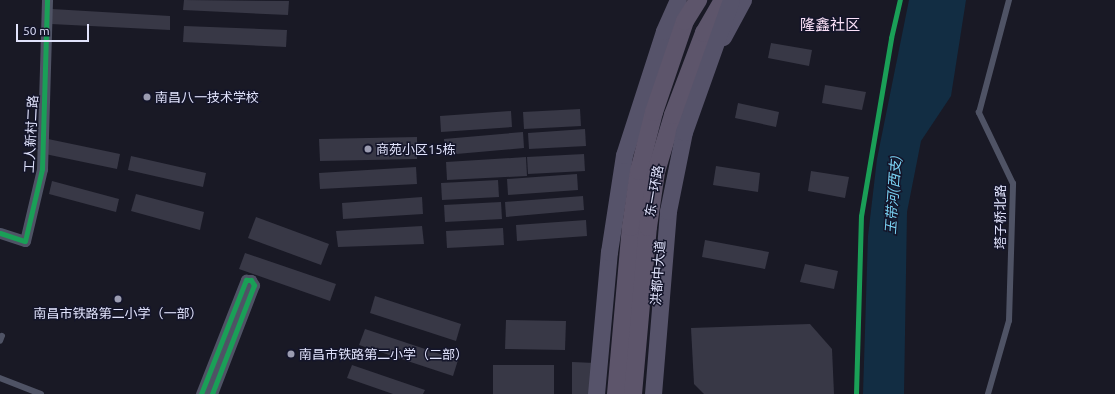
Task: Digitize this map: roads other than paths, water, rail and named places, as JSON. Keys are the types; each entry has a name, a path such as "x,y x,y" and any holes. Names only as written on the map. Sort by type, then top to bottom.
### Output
{"highway":[{"name":"东一环路","path":"616,394 631,227 639,171 654,112 685,21 698,0"},
{"name":"东一环路","path":"633,394 648,227 656,172 673,115 701,40 724,0"}],"main road":[{"path":"596,394 609,252 624,155 664,31 678,0"},
{"path":"607,394 623,214 631,155 639,124 687,0"},
{"path":"653,394 668,211 684,132 732,0"},
{"name":"洪都中大道","path":"649,394 662,219 672,163 686,108 743,0"}],"street":[{"name":"工人新村二路","path":"0,233 25,241 42,169 47,0"},
{"path":"202,394 246,280 251,280 254,285 212,394"}],"lane":[{"name":"塔子桥北路","path":"988,394 1009,321 1013,184 980,113 1009,0"},
{"path":"0,378 41,394"}],"water":[{"name":"玉带河(西支)","path":"909,0 966,0 951,96 921,141 907,212 904,394 863,394 868,236 877,159"}],"place":[{"name":"南昌八一技术学校","path":"147,97"},
{"name":"商苑小区15栋","path":"368,149"},
{"name":"南昌市铁路第二小学（一部）","path":"118,299"},
{"name":"南昌市铁路第二小学（二部）","path":"291,354"}],"district":[{"name":"隆鑫社区","path":"830,25"}]}
